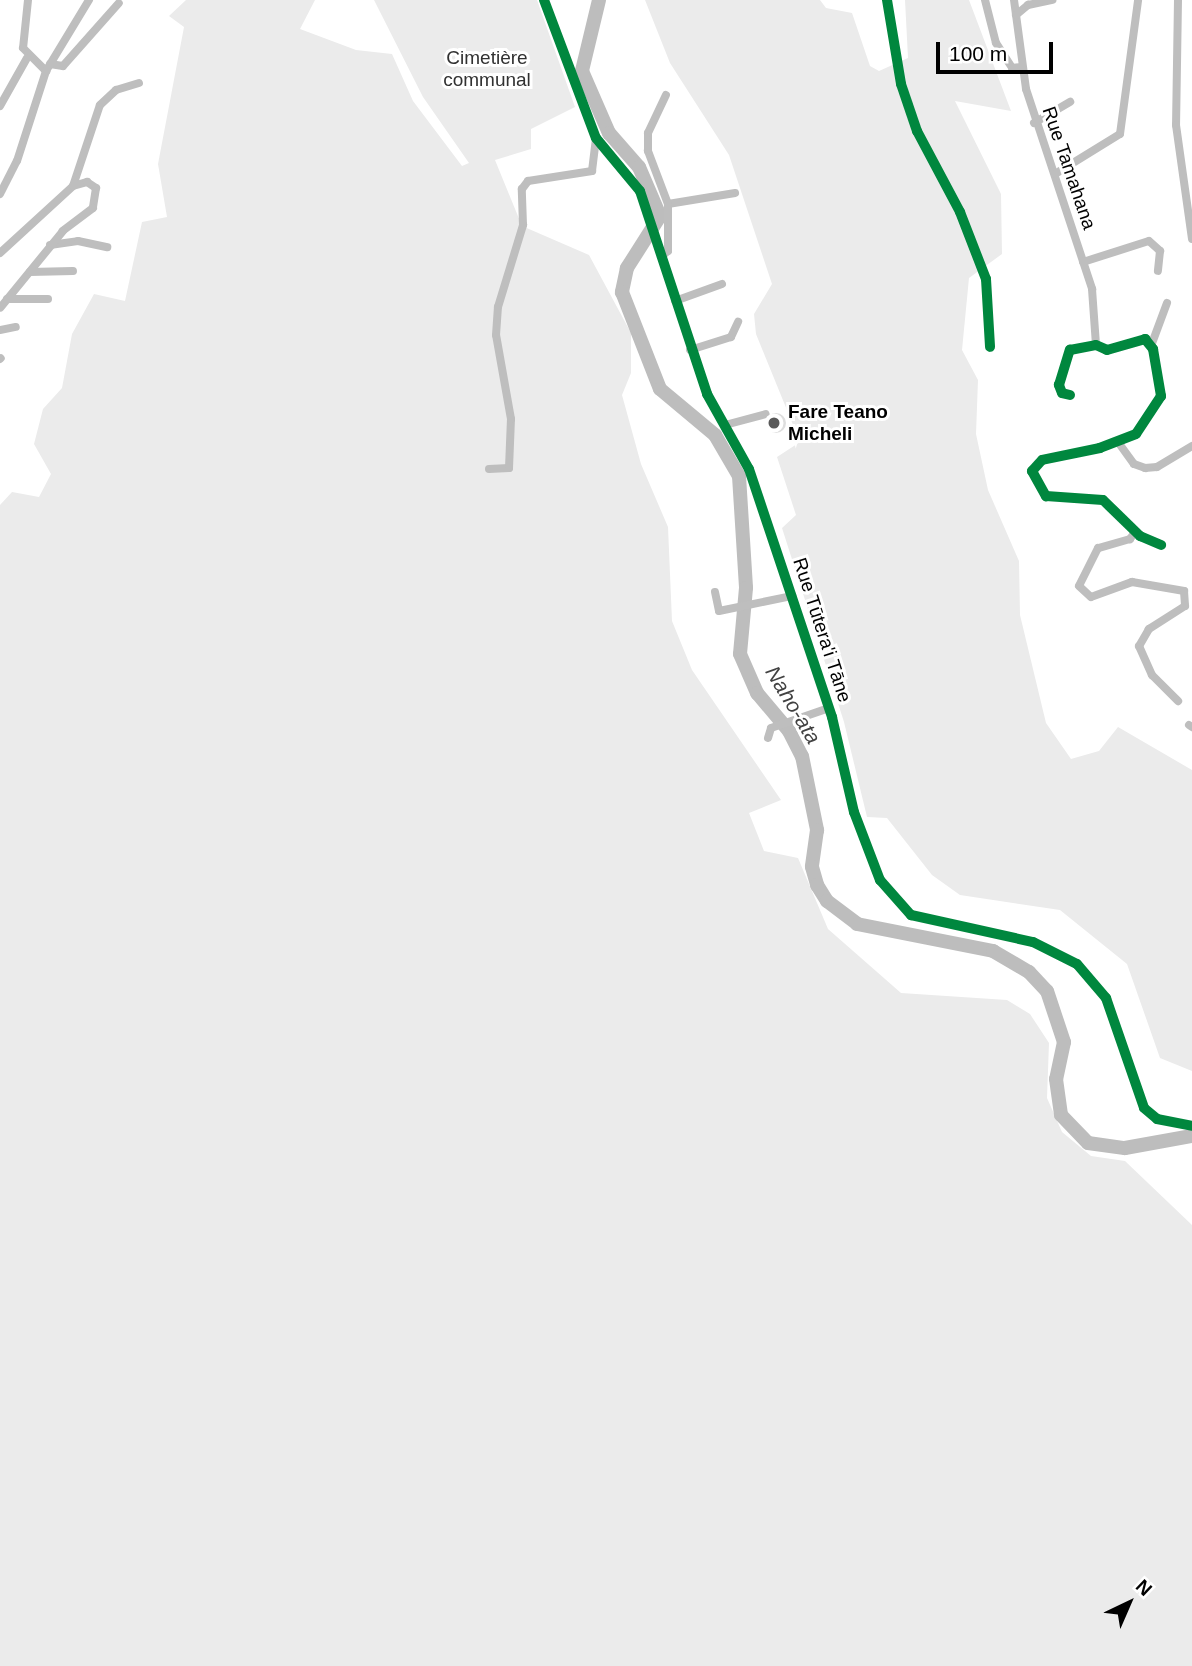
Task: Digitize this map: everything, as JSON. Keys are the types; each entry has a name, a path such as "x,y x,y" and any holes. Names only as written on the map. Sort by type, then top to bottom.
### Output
{"street":[{"path":"28,0 23,48 27,58 48,68 63,66 119,3"},
{"path":"0,194 17,161 48,68 89,0"},
{"name":"Rue Tūtera'i Tāne","path":"544,0 596,138 624,166 648,212 690,350 749,469 829,708 866,852 899,906 929,920 1033,942 1077,964 1106,998 1144,1108 1157,1119 1192,1126"},
{"path":"887,0 901,84 917,131 960,212 986,279 990,347"},
{"path":"985,0 996,43 1012,68 1022,67"},
{"name":"Rue Tamahana","path":"1014,0 1022,67 1034,123 1055,174 1092,289 1096,345"},
{"path":"1016,15 1028,5 1052,0"},
{"path":"1055,174 1120,134 1138,0"},
{"path":"1178,0 1176,125 1192,239"},
{"path":"0,106 27,58"},
{"path":"0,253 73,186 96,114 116,90 139,83"},
{"path":"661,257 668,251 668,204 648,151 649,128 666,95"},
{"path":"1034,123 1070,102"},
{"path":"489,469 509,468 511,419 496,335 498,307 523,225 522,189 528,181 592,171 596,138"},
{"path":"0,308 50,245 99,199 93,184 73,186"},
{"path":"668,204 735,193"},
{"path":"50,245 78,241 107,247"},
{"path":"1083,262 1149,241 1159,248 1158,271"},
{"path":"30,272 73,271"},
{"path":"675,301 722,284"},
{"path":"7,299 48,299"},
{"path":"1151,346 1167,303"},
{"path":"690,350 731,337 738,322"},
{"path":"0,330 16,327"},
{"path":"1070,395 1059,387 1064,358 1074,348 1096,345 1107,350 1145,340 1151,346 1159,369 1160,401 1136,434 1118,442 1042,460 1032,473 1046,496 1103,500 1135,532 1161,545"},
{"path":"726,425 766,414"},
{"path":"1118,442 1134,464 1145,468 1157,467 1192,446"},
{"path":"1135,532 1130,540 1098,548 1079,586 1091,597 1132,582 1184,591 1185,607 1149,629 1139,646 1152,675 1178,701"},
{"path":"715,592 719,611 792,596"},
{"path":"768,738 771,728 829,708"}],"green space":[{"name":"Cimetière communal","path":"186,0 315,0 300,29 356,50 392,54 413,101 462,166 469,163 423,97 374,0 537,0 575,107 531,129 531,149 495,160 522,226 589,255 631,333 631,373 622,395 641,464 668,527 672,621 692,670 781,800 749,813 764,851 798,858 828,929 901,993 1007,1000 1030,1014 1049,1043 1047,1098 1062,1132 1091,1156 1125,1161 1192,1225 1192,1666 0,1666 0,505 12,492 39,497 51,474 34,444 43,409 62,388 72,334 94,294 125,301 142,222 167,217 158,164 184,27 169,16"},
{"path":"645,0 820,0 826,8 852,13 870,66 879,71 908,58 905,0 969,0 1011,111 955,101 1001,194 1002,254 969,278 962,350 978,380 976,434 988,490 1019,561 1020,615 1046,723 1071,759 1099,751 1118,727 1192,770 1192,1071 1160,1058 1127,964 1060,910 960,895 932,875 887,818 867,817 844,722 782,528 796,515 777,457 800,442 756,334 754,314 772,284 729,155 670,63"}],"building":[{"name":"Fare Teano Micheli","path":"776,413 783,416 786,423 783,430 776,433 769,430 766,423 769,416"}],"waterway":[{"name":"Naho-ata","path":"599,0 582,71 609,133 639,167 660,216 627,268 622,292 660,389 715,435 739,476 746,588 740,654 757,693 789,731 802,756 817,830 812,867 817,885 827,901 857,924 993,951 1029,972 1047,991 1064,1042 1056,1079 1061,1115 1088,1143 1125,1148 1192,1136"}],"cycle path":[{"path":"544,0 596,138 640,191 707,394 749,469 832,717 854,812 880,880 911,915 1033,942 1077,964 1106,998 1144,1108 1157,1119 1192,1126"},
{"path":"887,0 901,84 917,131 960,212 986,279 990,347"},
{"path":"1070,395 1062,393 1059,385 1070,350 1096,345 1107,350 1145,339 1153,349 1161,396 1136,434 1100,448 1042,460 1032,471 1046,496 1103,500 1140,536 1161,545"}],"place":[{"name":"Fare Teano Micheli","path":"774,423"}]}
